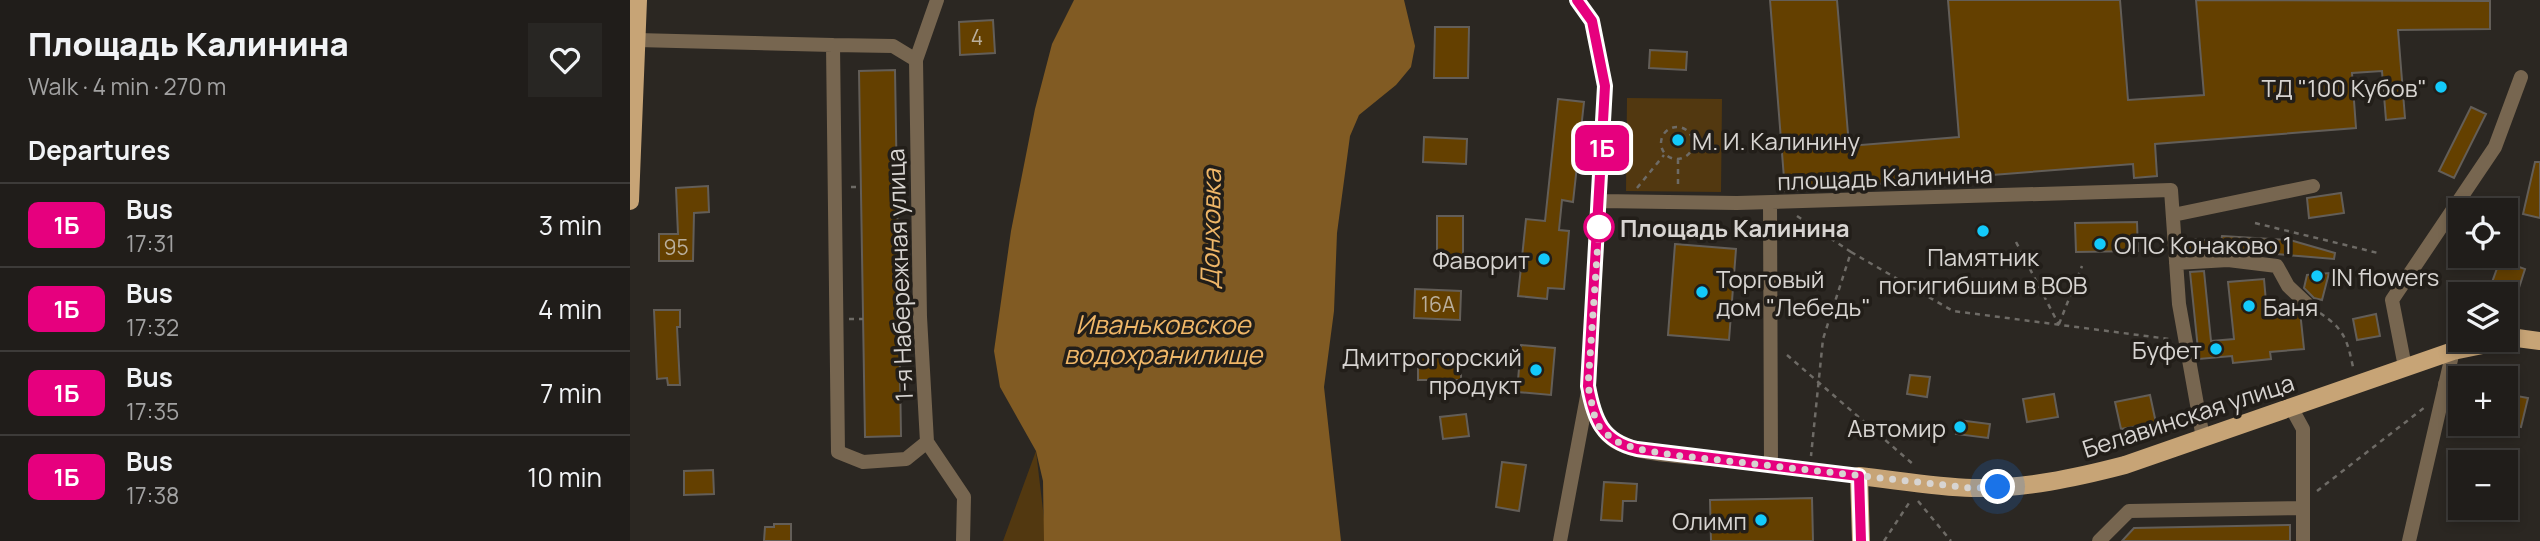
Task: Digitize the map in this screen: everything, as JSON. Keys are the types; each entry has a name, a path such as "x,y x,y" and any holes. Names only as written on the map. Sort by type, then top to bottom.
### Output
{"main road":[{"path":"630,201 638,0"},
{"name":"Белавинская улица","path":"2518,338 2540,341"},
{"name":"Белавинская улица","path":"1859,476 1971,488 2075,478 2125,465 2450,352"},
{"path":"1859,476 1861,541"}],"street":[{"name":"1-я Набережная улица","path":"937,0 916,61 920,317 928,442 964,498 963,541"},
{"path":"1560,541 1588,386 1605,86 1592,21 1577,0"},
{"path":"637,40 893,46 916,61"},
{"path":"833,46 838,452 863,462 906,459 928,442"},
{"path":"2405,367 2392,300 2495,147 2521,77"},
{"path":"2203,438 2186,341 2172,215 2313,186"},
{"name":"площадь Калинина","path":"1600,201 1773,202 2171,190 2172,215"},
{"path":"1771,465 1773,202"},
{"path":"2176,263 2228,260 2277,265 2287,286 2306,304"},
{"path":"2409,541 2453,352"},
{"name":"Белавинская улица","path":"1588,386 1592,408 1600,428 1615,441 1626,446 1674,455 1859,476"},
{"path":"2291,407 2303,429 2303,541"},
{"path":"2099,541 2129,511 2303,505"}],"path":[{"path":"1678,126 1687,129 1693,137 1693,147 1687,156 1678,159 1665,154 1660,146 1661,136 1668,128 1678,126"},
{"path":"1626,201 1665,154"},
{"path":"1678,159 1678,202"},
{"path":"1773,202 1851,252 1953,311 2186,341"},
{"path":"2255,223 2378,253"},
{"path":"2016,242 2059,325"},
{"path":"1811,459 1823,339 1851,252"},
{"path":"2059,325 2082,266"},
{"path":"2306,304 2339,325 2347,343 2357,384"},
{"path":"1770,341 1916,468"},
{"path":"2303,505 2398,426 2413,418 2445,384"},
{"path":"1913,496 1951,541"}],"shaded area":[{"path":"1627,98 1722,99 1721,192 1626,191"},
{"path":"1036,451 1045,527 1044,541 1003,541"}],"water":[{"name":"Иваньковское водохранилище","path":"1074,0 1404,0 1415,46 1411,67 1396,85 1359,115 1350,136 1337,233 1334,311 1324,387 1341,541 1044,541 1043,481 1036,451 1000,387 994,351 1011,231 1035,109 1052,44"}],"building":[{"path":"1770,0 1837,0 1849,146 1959,137 1948,0 2120,0 2128,100 2204,95 2196,0 2490,1 2490,29 2398,30 2405,118 2386,120 2382,71 2352,73 2356,128 2155,144 2157,176 2134,178 2133,164 1785,191"},
{"path":"993,20 995,53 960,55 959,22"},
{"path":"1435,27 1469,27 1468,78 1434,78"},
{"path":"1650,50 1687,52 1686,70 1649,68"},
{"path":"895,70 901,436 865,437 859,71"},
{"path":"1558,99 1584,102 1573,202 1562,200 1559,230 1569,231 1564,289 1548,288 1547,299 1518,296 1526,219 1545,221"},
{"path":"2471,107 2486,114 2454,178 2439,171"},
{"path":"1424,137 1467,139 1466,164 1423,162"},
{"path":"2535,162 2540,162 2540,218 2523,214"},
{"path":"708,186 709,212 694,213 693,261 659,261 659,234 678,234 676,188"},
{"path":"2341,193 2344,213 2309,218 2307,198"},
{"path":"1437,216 1463,216 1463,261 1437,261"},
{"path":"2137,222 2138,251 2076,252 2075,223"},
{"path":"2222,236 2290,240 2335,253 2334,259 2229,250 2185,253 2185,239 2221,241"},
{"name":"Торговый дом \"Лебедь\"","path":"1675,244 1736,249 1729,340 1668,335"},
{"path":"2518,266 2525,269 2518,291 2518,282 2492,282 2497,268"},
{"name":"Баня","path":"2204,271 2211,341 2234,339 2228,282 2264,279 2267,313 2298,309 2300,311 2304,349 2270,352 2271,359 2233,363 2232,356 2199,359 2190,272"},
{"path":"2329,273 2322,300 2314,298 2304,288 2307,275"},
{"path":"1415,289 1461,291 1460,320 1414,318"},
{"path":"654,310 680,310 680,327 677,327 680,385 668,385 667,378 657,379"},
{"path":"2376,314 2380,336 2357,340 2353,319"},
{"name":"Дмитрогорский продукт","path":"1521,345 1555,348 1551,395 1517,392"},
{"path":"1418,356 1461,356 1461,380 1418,380"},
{"path":"1910,375 1930,377 1927,397 1907,394"},
{"path":"2054,394 2058,417 2027,422 2023,399"},
{"path":"2150,395 2156,423 2121,429 2115,402"},
{"path":"2518,396 2528,398 2521,427 2518,426"},
{"path":"1466,414 1469,436 1443,439 1440,417"},
{"path":"1958,420 1990,424 1988,438 1956,434"},
{"path":"1502,462 1526,465 1519,511 1496,507"},
{"path":"713,470 714,494 684,495 684,471"},
{"path":"1604,482 1637,484 1636,501 1623,501 1622,521 1601,520"},
{"name":"Олимп","path":"1812,498 1813,541 1711,541 1710,500"},
{"path":"774,524 791,524 791,541 764,541 765,527 774,527"},
{"path":"2290,525 2290,541 2122,541 2134,528"}],"bus line":[{"name":"1Б","path":"1577,0 1592,21 1605,86 1588,386 1592,408 1600,428 1615,441 1637,449 1859,476 1861,541"}],"place":[{"name":"ТД \"100 Кубов\"","path":"2441,87"},
{"name":"М. И. Калинину","path":"1678,140"},
{"name":"Площадь Калинина","path":"1599,227"},
{"name":"Памятник погигибшим в ВОВ","path":"1983,231"},
{"name":"ОПС Конаково 1","path":"2100,244"},
{"name":"Фаворит","path":"1544,259"},
{"name":"IN flowers","path":"2317,276"},
{"name":"Торговый дом \"Лебедь\"","path":"1702,292"},
{"name":"Баня","path":"2249,306"},
{"name":"Буфет","path":"2216,349"},
{"name":"Дмитрогорский продукт","path":"1536,370"},
{"name":"Автомир","path":"1960,427"},
{"name":"Олимп","path":"1761,520"}],"route":[{"path":"1599,227 1588,386 1595,418 1600,428 1615,441 1637,449 1674,455 1971,488 1998,487"}],"water label":[{"name":"Донховка","path":"1210,229"}]}
